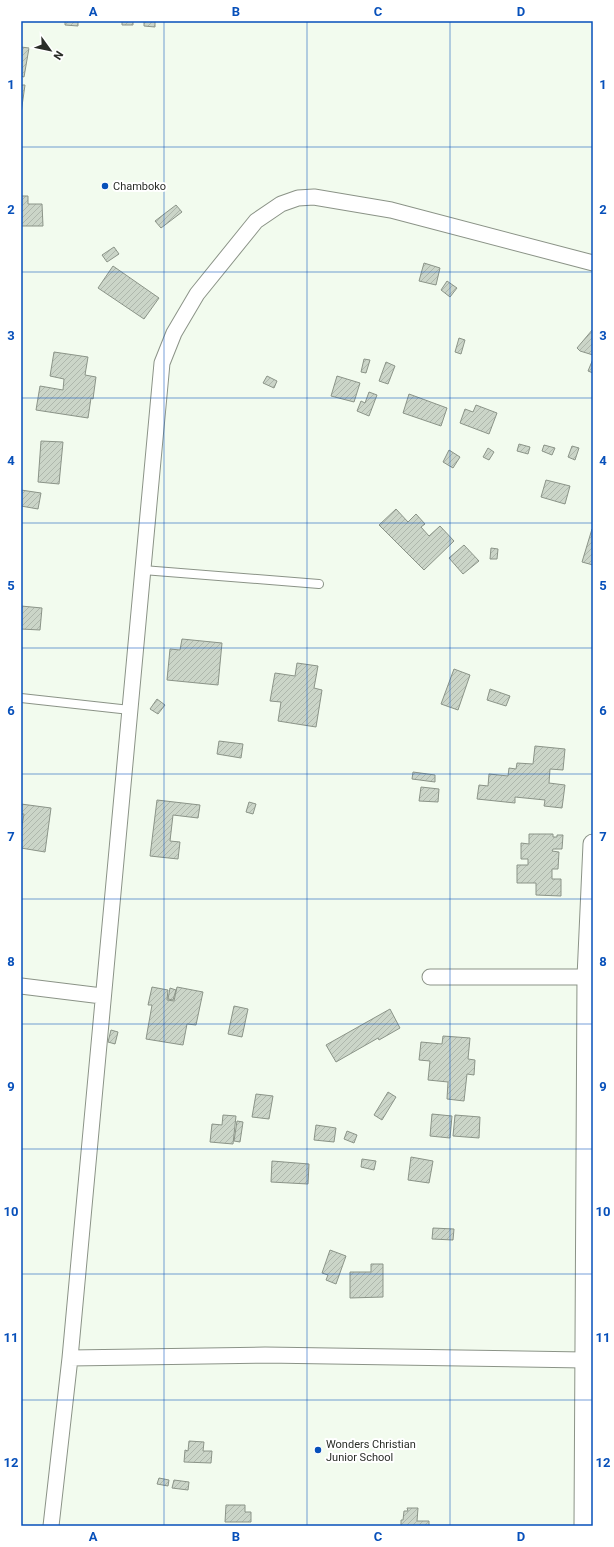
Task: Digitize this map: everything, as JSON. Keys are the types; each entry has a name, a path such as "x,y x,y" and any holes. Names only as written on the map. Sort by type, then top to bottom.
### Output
{"street":[{"path":"51,1526 70,1358 102,996 162,363 174,333 197,294 256,221 281,204 298,198 314,197 391,210 593,263"},
{"path":"584,1526 587,977 593,844"},
{"path":"430,977 587,977"},
{"path":"21,986 102,996"},
{"path":"70,1358 266,1355 584,1360"}],"lane":[{"path":"143,570 319,584"},
{"path":"21,698 130,710"}],"building":[{"path":"65,21 78,21 78,26 65,25"},
{"path":"122,21 133,21 133,25 122,25"},
{"path":"144,21 155,21 155,27 144,26"},
{"path":"21,47 29,48 24,77 21,76"},
{"path":"21,85 25,85 21,113"},
{"path":"21,196 28,196 28,204 42,204 43,226 21,226"},
{"path":"176,205 182,212 161,228 155,221"},
{"path":"114,247 119,254 107,262 102,255"},
{"path":"424,263 440,268 436,285 419,281"},
{"path":"113,266 159,298 144,319 98,288"},
{"path":"447,281 457,288 450,297 441,290"},
{"path":"593,329 593,355 580,351 577,348"},
{"path":"459,338 465,340 461,354 455,352"},
{"path":"54,352 88,357 85,375 96,377 93,399 91,398 88,418 36,410 40,386 63,390 64,379 50,376"},
{"path":"364,359 370,360 366,373 361,372"},
{"path":"593,359 593,373 588,371"},
{"path":"386,362 395,366 388,384 379,381"},
{"path":"267,376 277,381 274,388 263,383"},
{"path":"337,376 360,383 354,402 331,396"},
{"path":"369,392 377,395 369,416 357,411 361,401 365,403"},
{"path":"409,394 447,408 441,426 403,413"},
{"path":"476,405 497,413 489,434 460,423 465,409 473,412"},
{"path":"41,441 63,442 59,484 38,482"},
{"path":"519,444 530,447 528,454 517,451"},
{"path":"544,445 555,448 552,455 542,451"},
{"path":"572,446 579,448 575,460 568,457"},
{"path":"488,448 494,452 489,460 483,457"},
{"path":"449,450 460,457 453,468 443,462"},
{"path":"546,480 570,486 565,504 541,497"},
{"path":"21,490 41,493 38,509 21,506"},
{"path":"396,509 408,522 416,514 425,524 421,527 429,536 440,526 454,541 424,570 379,525"},
{"path":"593,529 593,565 582,562"},
{"path":"464,545 479,561 463,574 449,558"},
{"path":"491,548 498,549 497,559 490,559"},
{"path":"21,606 42,608 40,630 21,629"},
{"path":"182,639 222,643 218,685 167,680 170,649 180,650"},
{"path":"297,663 318,666 314,688 322,690 316,727 278,721 281,702 270,701 275,673 295,676"},
{"path":"454,669 470,675 458,710 441,704"},
{"path":"490,689 510,696 506,706 487,700"},
{"path":"157,699 165,705 158,714 150,709"},
{"path":"219,741 243,744 241,758 217,754"},
{"path":"535,746 565,749 563,770 550,769 549,783 565,785 562,808 544,806 545,800 515,797 515,803 477,799 479,785 488,786 489,774 508,776 509,768 516,769 517,763 533,764"},
{"path":"413,772 435,775 435,782 412,779"},
{"path":"421,787 439,789 438,802 419,801"},
{"path":"157,800 200,805 198,818 173,815 170,841 180,842 178,859 150,856"},
{"path":"249,802 256,804 253,814 246,812"},
{"path":"21,804 51,808 45,852 21,848 21,831 24,814 21,814"},
{"path":"529,834 553,834 553,837 563,835 562,849 553,849 552,851 559,852 558,869 552,869 552,879 561,879 561,896 536,895 536,883 517,883 517,865 528,865 528,859 521,859 521,843 529,844"},
{"path":"152,987 168,990 167,1000 174,1001 177,987 203,992 196,1025 187,1024 183,1045 146,1039 152,1005 148,1005"},
{"path":"170,988 176,990 173,1000 168,999"},
{"path":"234,1006 248,1009 242,1037 228,1034"},
{"path":"390,1009 400,1028 379,1040 378,1038 336,1062 326,1045"},
{"path":"111,1030 118,1032 115,1044 108,1042"},
{"path":"443,1036 470,1038 468,1059 475,1060 474,1075 467,1074 464,1101 447,1099 448,1082 428,1080 430,1061 419,1060 421,1042 442,1044"},
{"path":"388,1092 396,1097 382,1120 374,1115"},
{"path":"256,1094 273,1096 269,1119 252,1117"},
{"path":"432,1114 452,1116 450,1138 430,1136"},
{"path":"223,1115 236,1116 233,1144 210,1142 212,1124 222,1125"},
{"path":"455,1115 480,1117 479,1138 453,1136"},
{"path":"237,1121 243,1122 240,1142 234,1141"},
{"path":"316,1125 336,1128 334,1142 314,1140"},
{"path":"347,1131 357,1135 354,1143 344,1139"},
{"path":"411,1157 433,1161 429,1183 408,1180"},
{"path":"362,1159 376,1161 374,1170 361,1167"},
{"path":"272,1161 309,1164 308,1184 271,1182"},
{"path":"433,1228 454,1229 453,1240 432,1239"},
{"path":"330,1250 346,1256 336,1284 326,1280 328,1275 322,1273"},
{"path":"371,1264 383,1264 383,1297 350,1298 350,1272 371,1272"},
{"path":"189,1441 204,1442 203,1451 212,1451 211,1463 184,1462 185,1450 188,1451"},
{"path":"159,1478 169,1480 168,1486 157,1484"},
{"path":"174,1480 189,1482 188,1490 172,1488"},
{"path":"226,1505 245,1505 245,1512 251,1512 251,1522 225,1522"},
{"path":"407,1508 418,1508 417,1521 429,1521 429,1526 401,1526 404,1511 408,1511"}],"place":[{"name":"Chamboko","path":"105,186"},
{"name":"Wonders Christian Junior School","path":"318,1450"}]}
